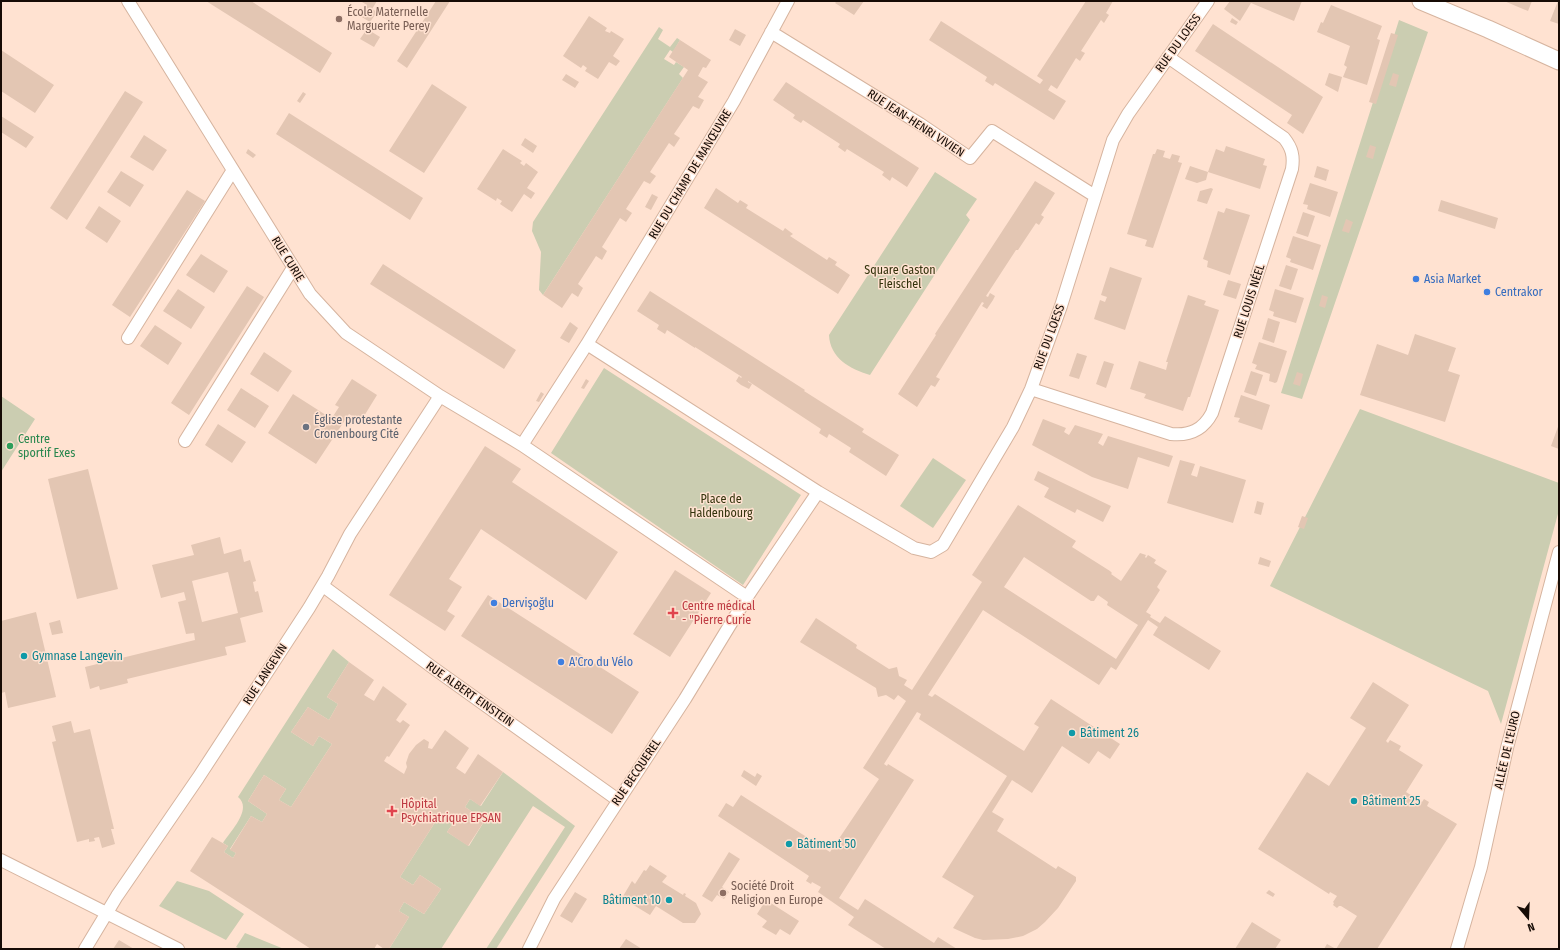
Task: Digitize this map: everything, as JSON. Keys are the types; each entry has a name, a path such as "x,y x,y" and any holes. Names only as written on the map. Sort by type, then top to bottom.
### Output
{"main road":[{"path":"1421,1 1559,61"}],"street":[{"name":"RUE CURIE","path":"128,1 310,294 346,333 440,396 522,445"},
{"name":"RUE DU CHAMP DE MANŒUVRE","path":"587,344 734,101 788,1"},
{"name":"RUE DU LOESS","path":"818,492 914,548 931,552 943,545 1013,427 1031,388 1061,306 1113,140 1128,114 1208,1"},
{"name":"RUE JEAN-HENRI VIVIEN","path":"771,32 920,124 970,158 992,131 1095,196"},
{"name":"RUE LOUIS NÉEL","path":"1031,388 1171,434 1179,435 1193,432 1203,427 1212,413 1292,169 1293,155 1284,138 1168,57"},
{"path":"128,338 233,170"},
{"path":"185,441 293,268"},
{"path":"587,344 818,492 748,597 522,445 587,344"},
{"name":"RUE LANGEVIN","path":"85,949 107,913 198,778 322,586 350,534 440,396"},
{"name":"ALLÉE DE L'EURO","path":"1457,949 1482,867 1507,748 1559,552"},
{"name":"RUE ALBERT EINSTEIN","path":"322,586 618,800"},
{"name":"RUE BECQUEREL","path":"529,949 554,899 685,699 748,597"},
{"path":"1,860 178,949"}],"green space":[{"path":"1399,20 1428,32 1302,399 1281,393"},
{"path":"659,27 663,30 658,39 670,47 677,38 680,40 673,52 670,50 664,59 674,65 676,62 684,67 679,74 683,78 543,295 539,290 541,252 532,231 533,222"},
{"name":"Square Gaston Fleischel","path":"935,172 977,199 966,215 970,220 870,375 863,373 849,366 837,356 830,343 829,335"},
{"name":"Place de Haldenbourg","path":"604,368 801,495 743,585 551,453"},
{"name":"Centre sportif Exes","path":"1,396 35,419 1,472"},
{"path":"1360,409 1559,483 1559,510 1501,724 1488,691 1270,586"},
{"path":"933,458 966,480 933,528 900,506"},
{"path":"333,649 349,662 327,697 338,704 329,720 308,707 291,732 313,746 319,736 332,744 291,807 279,800 286,789 264,775 248,801 267,814 262,822 251,816 230,849 236,853 233,858 224,852 228,846 223,843 235,827 242,814 242,802 238,797"},
{"path":"503,772 575,826 496,949 486,949 565,827 533,806 441,949 389,949 409,917 399,911 404,902 424,914 441,889 420,875 413,885 400,877 441,813 454,822 447,832 469,846 485,820 465,807 470,799 481,806"},
{"path":"177,881 209,891 244,914 226,940 159,906"},
{"path":"245,933 284,949 240,949 236,947"}],"building":[{"path":"206,1 251,1 332,53 320,73"},
{"path":"377,1 372,9 377,12 370,22 360,16 367,5 362,2"},
{"path":"436,1 450,1 407,68 397,61"},
{"path":"837,1 864,1 854,15 835,3"},
{"path":"1086,1 1113,1 1106,13 1109,15 1104,23 1101,20 1081,51 1085,53 1080,61 1076,58 1057,89 1051,85 1048,90 1066,101 1054,120 995,83 993,86 985,81 987,77 929,40 941,21 1040,84 1043,80 1037,76"},
{"path":"1230,1 1302,1 1294,21 1251,3 1240,21 1224,9"},
{"path":"1504,1 1532,1 1528,11"},
{"path":"1559,1 1559,24 1550,21"},
{"path":"1331,5 1382,26 1377,39 1380,40 1367,85 1343,77 1347,67 1344,65 1350,46 1317,32"},
{"path":"589,16 607,28 605,31 610,33 611,31 624,39 613,56 620,61 616,66 609,62 598,79 585,71 587,68 583,65 581,68 563,56"},
{"path":"1232,18 1238,22 1236,25 1230,22"},
{"path":"1213,24 1323,97 1303,134 1287,123 1292,115 1195,51"},
{"path":"367,29 380,37 374,47 360,39"},
{"path":"735,29 746,35 740,46 729,40"},
{"path":"1391,33 1398,35 1376,104 1369,102"},
{"path":"680,40 711,60 706,68 703,67 698,76 708,82 698,97 704,100 699,109 693,106 674,134 680,138 674,147 669,143 650,172 656,176 650,184 644,181 626,209 632,213 626,222 620,218 602,247 607,251 602,260 596,256 578,284 583,288 578,297 572,293 562,308 543,295 688,70 669,57"},
{"path":"1,50 54,85 35,113 1,91"},
{"path":"1329,73 1342,77 1338,92 1325,85"},
{"path":"1393,73 1399,75 1396,87 1389,85"},
{"path":"566,74 579,82 575,88 562,80"},
{"path":"786,82 919,168 907,187 892,177 890,181 882,175 884,172 847,149 845,152 838,147 840,144 803,120 801,123 793,118 795,115 773,100"},
{"path":"432,84 467,107 424,173 389,151"},
{"path":"125,91 143,102 67,220 50,208"},
{"path":"303,92 306,94 300,103 297,101"},
{"path":"289,113 423,198 410,220 276,134"},
{"path":"1,116 34,137 26,148 1,132"},
{"path":"144,135 167,150 153,171 130,157"},
{"path":"525,138 537,146 533,153 521,145"},
{"path":"1370,145 1376,147 1373,159 1366,157"},
{"path":"1226,146 1265,159 1263,165 1267,166 1260,189 1208,172 1216,149 1224,152"},
{"path":"248,149 256,155 253,158 246,153"},
{"path":"503,149 522,161 520,163 524,166 526,163 538,172 527,188 535,193 531,199 524,194 512,212 500,204 502,201 497,198 496,201 477,189"},
{"path":"1157,149 1165,151 1163,157 1170,159 1172,154 1180,156 1178,162 1182,163 1153,248 1145,246 1147,240 1127,234 1153,154 1155,154"},
{"path":"1190,166 1208,172 1206,180 1197,183 1185,179"},
{"path":"1317,166 1329,170 1326,181 1314,177"},
{"path":"121,171 144,185 130,207 107,192"},
{"path":"1035,181 1055,193 1041,215 1044,217 1039,225 1036,223 1018,250 1016,250 986,296 988,297 990,293 995,296 993,300 987,309 982,306 984,303 982,302 936,377 940,379 935,387 931,385 917,407 898,394 936,335 935,334"},
{"path":"1310,183 1338,192 1330,217 1307,209 1308,205 1303,204"},
{"path":"716,188 738,203 740,200 748,205 746,208 783,231 785,228 793,234 790,236 827,260 829,257 837,262 835,265 850,275 838,294 704,208"},
{"path":"1211,188 1213,189 1207,204 1197,201 1200,191"},
{"path":"187,190 205,201 130,317 112,305"},
{"path":"652,194 658,197 651,210 645,207"},
{"path":"1441,200 1498,218 1495,229 1438,211"},
{"path":"99,206 121,221 107,243 85,228"},
{"path":"1226,208 1250,215 1230,275 1207,267 1208,261 1203,259 1218,211 1224,213"},
{"path":"1303,212 1315,216 1308,237 1296,233"},
{"path":"1346,219 1353,222 1349,233 1342,231"},
{"path":"1293,236 1321,245 1313,270 1290,262 1291,259 1286,257"},
{"path":"201,254 228,271 214,293 186,275"},
{"path":"383,264 516,350 504,369 370,284"},
{"path":"1286,265 1298,269 1291,290 1279,286"},
{"path":"1110,267 1142,278 1125,330 1094,319 1100,300 1105,302 1107,297 1101,295"},
{"path":"1228,280 1241,284 1236,299 1223,295"},
{"path":"247,286 264,297 189,415 171,403"},
{"path":"178,289 205,307 191,329 163,311"},
{"path":"1275,289 1304,298 1296,323 1273,316 1274,312 1269,310"},
{"path":"650,291 805,390 804,391 864,429 862,432 899,455 886,476 849,452 851,448 829,434 827,438 819,433 821,429 748,381 752,384 749,389 736,381 739,376 741,378 742,377 667,330 665,334 657,329 659,325 637,311"},
{"path":"1188,295 1206,301 1204,305 1219,310 1190,397 1188,397 1183,411 1144,398 1146,394 1130,389 1139,361 1166,370 1168,362 1166,362"},
{"path":"1322,295 1328,297 1325,308 1319,306"},
{"path":"1268,318 1280,322 1274,343 1262,339"},
{"path":"570,322 578,328 569,343 560,338"},
{"path":"155,325 182,343 168,365 140,346"},
{"path":"1415,334 1456,348 1448,371 1460,375 1445,422 1360,395 1377,344 1408,355"},
{"path":"1259,342 1287,351 1277,382 1275,383 1269,381 1270,374 1255,369 1257,365 1252,363"},
{"path":"264,352 292,371 278,392 250,374"},
{"path":"1077,353 1087,356 1079,379 1069,376"},
{"path":"1104,361 1114,364 1106,388 1096,384"},
{"path":"1251,371 1263,375 1256,396 1244,392"},
{"path":"1297,372 1303,374 1300,386 1293,384"},
{"name":"Église protestante Cronenbourg Cité","path":"352,379 377,395 361,421 349,414 316,464 268,433 293,394 329,417 328,419 330,421 339,407 335,405"},
{"path":"586,379 589,381 584,389 581,388"},
{"path":"241,388 269,406 255,428 227,410"},
{"path":"541,392 544,394 539,402 536,401"},
{"path":"1241,395 1270,405 1262,430 1238,422 1240,418 1234,417"},
{"path":"1043,419 1066,428 1064,432 1069,435 1075,425 1103,434 1098,443 1103,446 1108,436 1173,456 1169,467 1138,457 1128,489 1092,477 1032,445"},
{"path":"218,424 246,442 232,463 205,445"},
{"path":"1559,424 1559,449 1551,446"},
{"path":"485,446 521,469 512,482 618,552 586,600 481,529 449,579 462,587 447,611 455,616 445,631 389,595"},
{"path":"1180,460 1195,464 1191,475 1197,477 1200,466 1246,480 1233,523 1167,503"},
{"path":"88,469 118,589 77,599 48,479"},
{"path":"1038,471 1111,506 1103,522 1077,509 1075,513 1044,497 1049,488 1034,480"},
{"path":"1257,501 1264,503 1261,515 1254,513"},
{"path":"1018,505 1076,541 1072,547 1110,571 1112,573 1111,574 1121,581 1140,553 1146,555 1146,558 1148,555 1156,560 1154,563 1167,571 1157,587 1160,590 1146,612 1151,615 1150,617 1160,623 1165,616 1221,651 1209,670 1153,635 1158,627 1148,620 1116,670 1111,667 1099,685 983,610 928,695 932,697 935,694 1024,751 1039,727 1034,724 1051,699 1120,744 1110,759 1098,751 1089,764 1062,746 1032,793 1012,780 992,812 1004,819 997,831 1056,869 1058,866 1076,877 1076,881 1058,908 1037,929 1023,936 1008,939 983,940 953,928 974,896 942,877 1007,776 919,719 921,714 917,712 884,764 887,766 888,764 914,780 839,898 858,910 865,899 934,943 938,937 957,949 886,949 848,925 854,917 818,892 821,887 812,882 811,884 806,881 809,876 718,816 726,803 733,807 741,795 830,852 879,779 863,768 906,701 898,695 894,700 886,695 878,697 876,688 800,642 816,618 857,645 856,648 889,669 897,667 899,676 907,680 904,685 912,690 982,582 972,575","holes":["1024,557 1091,601 1094,601 1098,595 1108,602 1107,605 1138,625 1116,659 1004,587"]},
{"path":"1302,516 1308,518 1304,529 1298,527"},
{"path":"220,537 224,554 241,549 244,562 250,560 256,581 253,582 255,592 258,591 263,612 240,618 246,642 225,647 227,655 127,679 128,683 100,690 99,686 90,689 85,667 195,640 194,633 186,634 178,602 186,600 184,592 161,598 152,565 194,555 191,545","holes":["228,572 238,613 202,622 192,581"]},
{"path":"1260,557 1271,561 1269,567 1258,564"},
{"name":"Centre médical - \"Pierre Curie","path":"675,570 711,593 670,657 633,634"},
{"path":"488,595 639,692 612,734 461,636"},
{"name":"Gymnase Langevin","path":"36,612 56,697 8,708 5,692 1,693 1,621"},
{"path":"60,620 63,633 52,635 49,623"},
{"name":"Hôpital Psychiatrique EPSAN","path":"349,662 374,680 364,695 374,701 383,686 407,704 396,720 400,723 403,720 410,725 389,757 387,756 384,761 404,774 407,767 406,763 409,754 416,745 424,739 429,742 428,748 432,749 445,730 469,748 456,768 465,774 478,754 503,772 480,806 470,799 465,807 485,820 468,846 447,832 454,822 441,813 400,877 413,885 420,875 441,889 424,914 404,902 399,911 409,917 389,949 384,949 377,944 374,949 311,949 190,871 212,837 228,846 224,852 233,858 236,853 230,850 251,816 262,822 267,814 248,801 264,775 286,789 279,800 291,807 332,744 319,736 313,746 291,732 308,707 329,720 338,704 327,697"},
{"name":"Bâtiment 25","path":"1373,682 1409,705 1386,741 1388,743 1390,740 1401,746 1399,750 1423,765 1406,792 1422,802 1424,799 1429,802 1427,806 1457,824 1377,949 1336,949 1357,916 1341,906 1337,908 1333,905 1333,902 1337,896 1330,892 1329,894 1258,849 1307,772 1329,786 1366,728 1350,718"},
{"path":"71,721 74,733 90,729 114,829 111,829 115,844 102,848 99,837 94,838 95,841 89,842 89,839 77,842 52,742 56,741 52,726"},
{"path":"744,770 755,777 757,773 762,776 756,786 741,776"},
{"path":"729,852 740,859 722,887 729,892 724,899 717,895 712,902 702,896"},
{"name":"Bâtiment 10","path":"650,865 667,876 662,882 683,895 684,893 686,894 685,896 696,903 701,914 695,923 683,923 656,906 650,915 622,898 632,881 635,884 644,870 646,871"},
{"path":"1269,890 1275,894 1273,897 1266,893"},
{"path":"575,892 587,899 572,923 560,916"},
{"path":"766,900 799,921 790,935 780,929 776,935 762,927 767,921 757,914"},
{"path":"1252,922 1281,940 1275,949 1235,949"},
{"path":"626,939 642,949 619,949"},
{"path":"119,940 134,949 113,949"},
{"path":"1327,944 1336,949 1324,949"}],"place":[{"name":"École Maternelle Marguerite Perey","path":"339,19"},
{"name":"Asia Market","path":"1416,279"},
{"name":"Centrakor","path":"1487,292"},
{"name":"Église protestante Cronenbourg Cité","path":"306,427"},
{"name":"Centre sportif Exes","path":"10,446"},
{"name":"Dervişoğlu","path":"494,603"},
{"name":"Centre médical - \"Pierre Curie","path":"673,613"},
{"name":"Gymnase Langevin","path":"24,656"},
{"name":"A'Cro du Vélo","path":"561,662"},
{"name":"Bâtiment 26","path":"1072,733"},
{"name":"Bâtiment 25","path":"1354,801"},
{"name":"Hôpital Psychiatrique EPSAN","path":"392,811"},
{"name":"Bâtiment 50","path":"789,844"},
{"name":"Société Droit Religion en Europe","path":"723,893"},
{"name":"Bâtiment 10","path":"669,900"}]}
